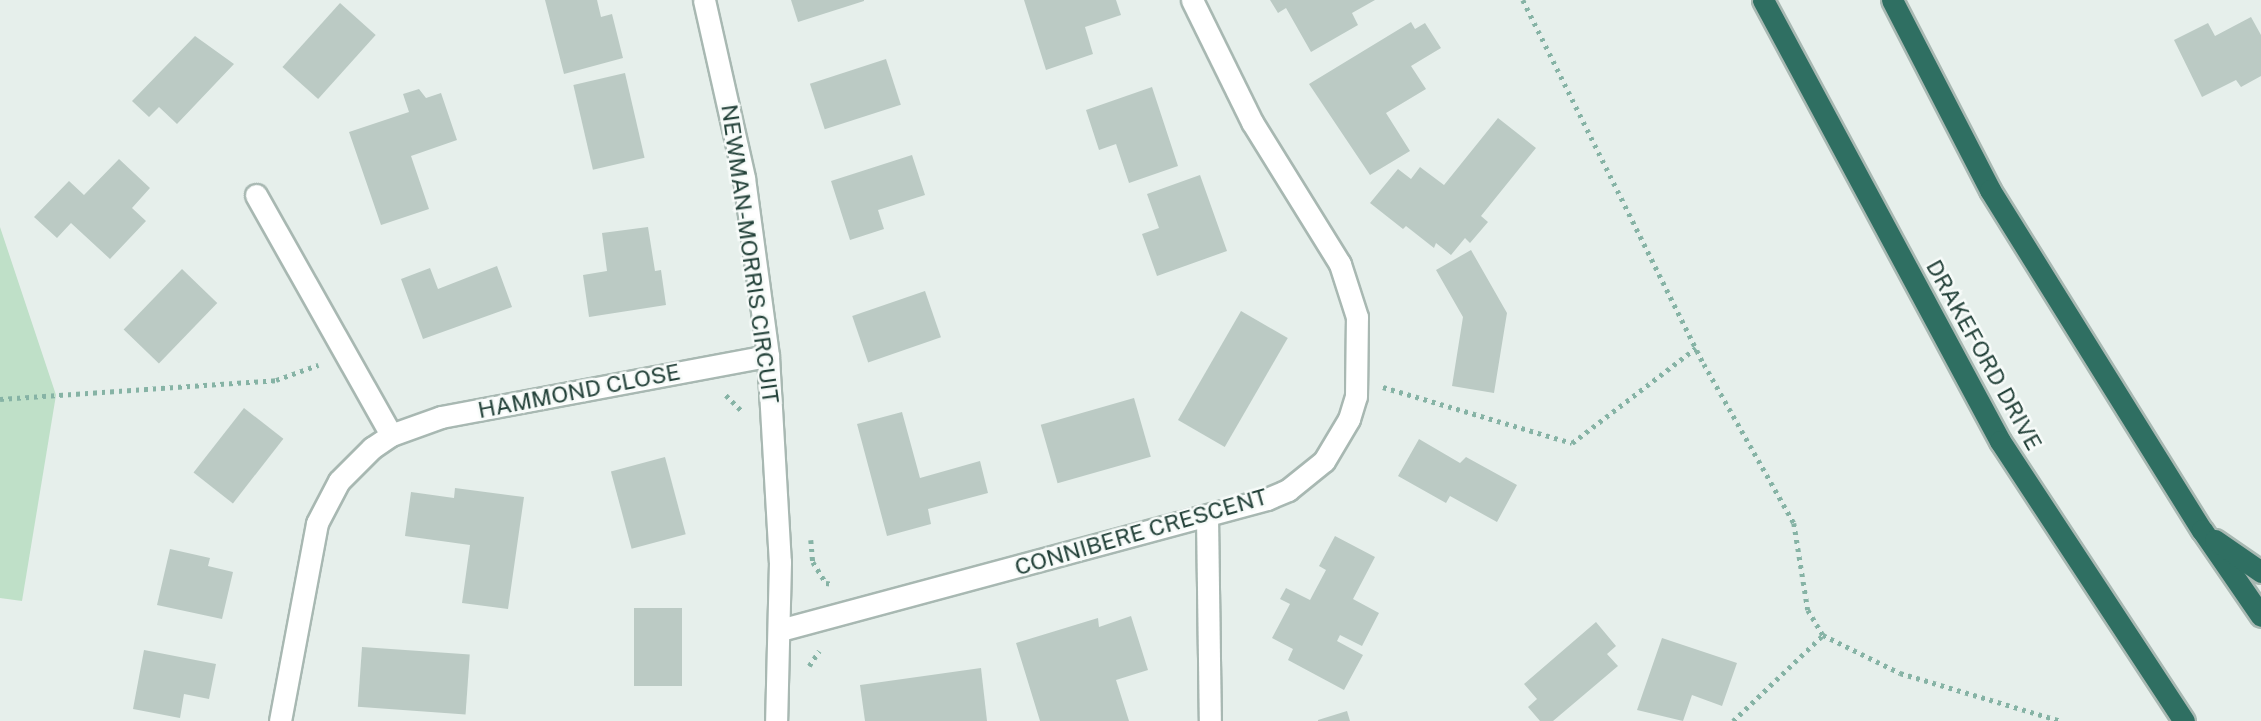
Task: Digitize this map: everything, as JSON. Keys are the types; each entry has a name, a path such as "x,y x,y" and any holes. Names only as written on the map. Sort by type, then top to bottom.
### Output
{"highway":[{"name":"DRAKEFORD DRIVE","path":"1763,0 2000,441 2170,711 2184,721"},
{"path":"1892,0 1990,190 2202,530 2261,616"},
{"path":"2202,530 2261,572"}],"street":[{"name":"NEWMAN-MORRIS CIRCUIT","path":"704,0 744,178 768,356 780,630 776,721"},
{"name":"CONNIBERE CRESCENT","path":"780,630 1207,516 1288,490 1324,461 1349,419 1359,379 1357,317 1340,264 1252,122 1192,0"},
{"path":"256,195 391,435"},
{"name":"HAMMOND CLOSE","path":"280,721 317,523 339,481 391,435 441,417 768,356"},
{"path":"1207,516 1210,721"}],"path":[{"path":"1523,0 1696,348 1794,523 1808,610 1823,635 1900,673 2061,721"},
{"path":"1359,379 1572,443 1696,348"},
{"path":"0,399 276,380 346,355"},
{"path":"716,392 728,395 748,418"},
{"path":"1733,721 1823,635"},
{"path":"808,674 809,662 827,641"}],"green space":[{"path":"0,227 56,395 22,601 0,598"}],"building":[{"path":"545,0 597,0 601,17 612,14 623,58 564,74"},
{"path":"791,0 864,0 864,1 798,22"},
{"path":"1024,0 1116,0 1121,15 1085,27 1093,54 1046,70"},
{"path":"1270,0 1375,0 1352,13 1358,25 1311,52 1286,8 1278,13"},
{"path":"340,3 376,35 318,99 282,67"},
{"path":"2251,17 2261,35 2261,76 2241,87 2236,80 2202,97 2174,40 2208,23 2215,36"},
{"path":"1411,22 1415,29 1425,23 1441,48 1411,66 1426,89 1386,113 1410,151 1370,175 1309,84"},
{"path":"195,36 234,64 177,124 159,107 149,117 132,101"},
{"path":"886,59 901,105 825,129 810,84"},
{"path":"625,73 645,158 593,170 573,85"},
{"path":"1152,87 1178,166 1129,183 1116,144 1099,150 1086,110"},
{"path":"419,89 426,98 441,93 457,140 411,156 429,209 381,225 349,132 409,112 403,94"},
{"path":"1498,118 1536,148 1481,216 1488,222 1470,243 1465,238 1451,255 1436,243 1434,248 1406,226 1403,229 1370,203 1398,169 1411,179 1420,167 1444,185"},
{"path":"912,155 925,195 878,210 884,229 850,240 831,181"},
{"path":"119,159 150,188 132,208 146,221 110,259 71,223 57,238 34,217 69,181 84,195"},
{"path":"1200,175 1227,251 1157,276 1142,234 1159,228 1147,194"},
{"path":"648,227 655,271 661,270 666,305 589,317 583,275 607,271 602,233"},
{"path":"1471,250 1507,313 1494,393 1452,386 1463,317 1436,270"},
{"path":"497,266 512,307 423,339 401,279 430,268 438,289"},
{"path":"182,269 217,303 159,363 124,329"},
{"path":"925,291 941,337 868,362 852,316"},
{"path":"1241,311 1288,338 1225,447 1178,420"},
{"path":"1134,398 1151,457 1058,483 1041,425"},
{"path":"244,408 283,439 233,503 194,473"},
{"path":"902,412 920,478 980,461 988,493 928,509 931,524 887,536 857,424"},
{"path":"1419,439 1460,463 1466,457 1517,485 1497,522 1450,496 1446,503 1398,476"},
{"path":"665,457 686,534 632,549 611,471"},
{"path":"455,488 524,497 508,609 462,603 470,545 405,536 411,492 454,498"},
{"path":"1335,536 1375,557 1353,599 1379,613 1362,646 1340,635 1337,641 1363,655 1344,690 1288,660 1293,649 1272,638 1290,604 1280,599 1286,588 1310,600 1326,570 1319,566"},
{"path":"170,549 210,558 208,566 233,572 222,619 157,605"},
{"path":"634,608 682,608 682,686 634,686"},
{"path":"1131,616 1148,670 1116,680 1129,721 1040,721 1016,643 1098,618 1099,627"},
{"path":"1596,622 1616,646 1607,654 1618,666 1553,721 1540,721 1528,707 1537,699 1524,684"},
{"path":"1662,638 1737,663 1722,706 1692,695 1683,721 1637,710"},
{"path":"362,647 470,655 466,714 358,707"},
{"path":"144,650 216,664 209,699 184,694 180,718 133,709"},
{"path":"981,668 987,721 865,721 860,685"},
{"path":"1347,711 1350,721 1318,721 1318,720"}]}
